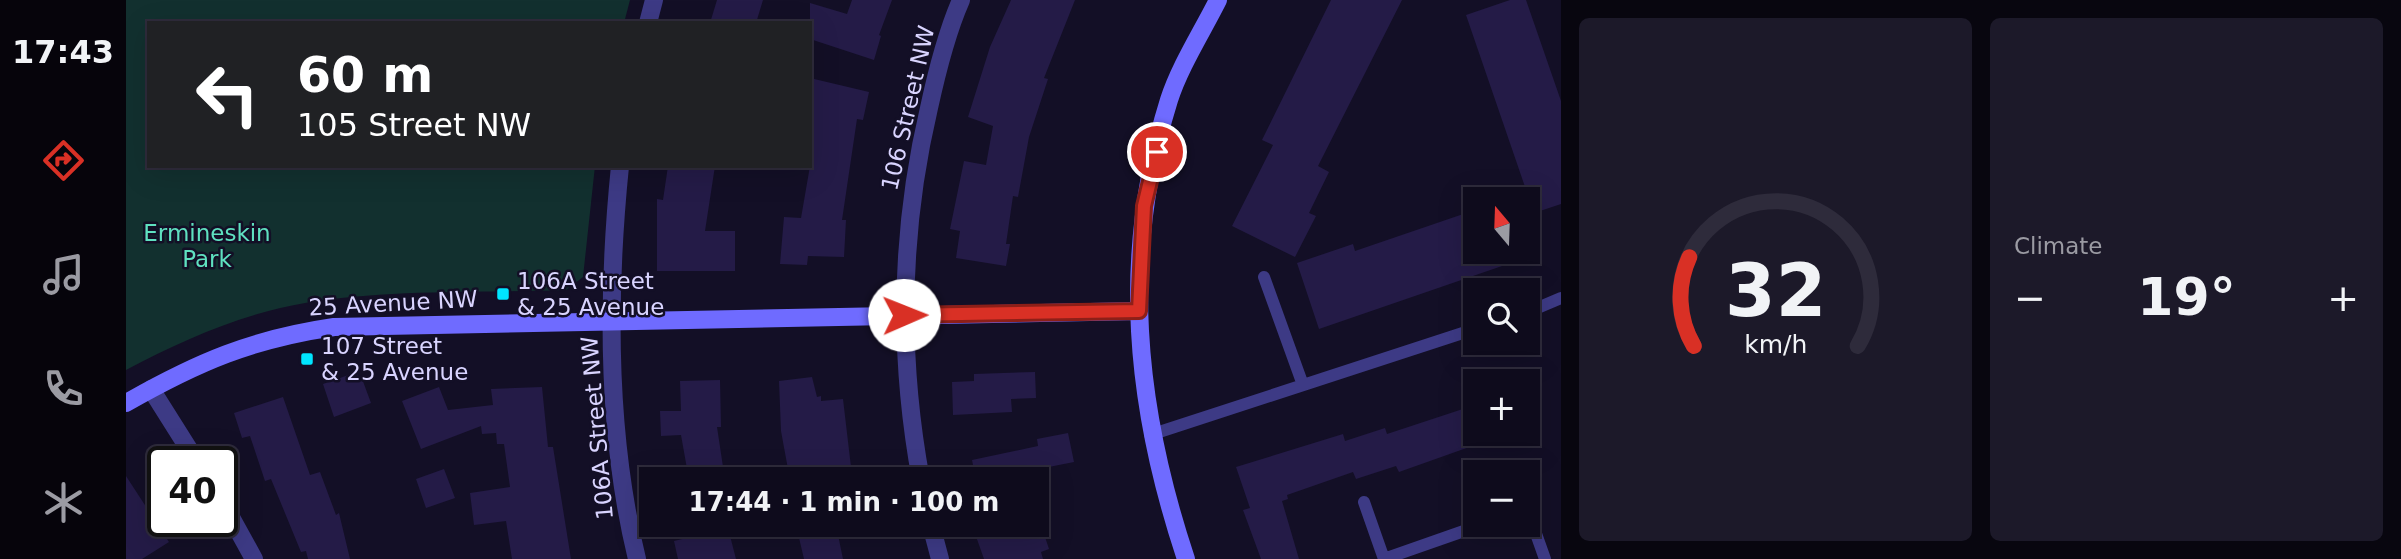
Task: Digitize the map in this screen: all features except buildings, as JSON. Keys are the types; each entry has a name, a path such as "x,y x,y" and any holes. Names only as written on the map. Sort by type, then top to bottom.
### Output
{"street":[{"path":"649,21 654,0"},
{"name":"106 Street NW","path":"919,467 907,381 904,315 909,232 920,148 944,48 961,0"},
{"path":"1186,559 1150,435 1144,396 1139,311 1144,206 1170,98 1218,0"},
{"name":"106A Street NW","path":"620,168 611,320 621,466 636,559"},
{"name":"25 Avenue NW","path":"126,403 229,350 294,333 334,327 1139,311"},
{"path":"151,389 187,446"},
{"path":"238,530 254,559"},
{"path":"934,537 940,559"}],"lane":[{"path":"1264,277 1303,385"},
{"path":"1540,307 1561,298"},
{"path":"1150,435 1463,333"},
{"path":"1364,502 1384,559 1463,531"},
{"path":"1537,537 1545,559"}],"green space":[{"name":"Ermineskin Park","path":"126,0 630,0 625,21 147,21 147,168 595,168 583,277 566,290 368,295 305,303 258,314 213,329 126,370"}],"place":[{"name":"106A Street & 25 Avenue","path":"503,294"},
{"name":"107 Street & 25 Avenue","path":"307,359"}],"route":[{"path":"904,315 1139,311 1144,206 1157,152"}]}
